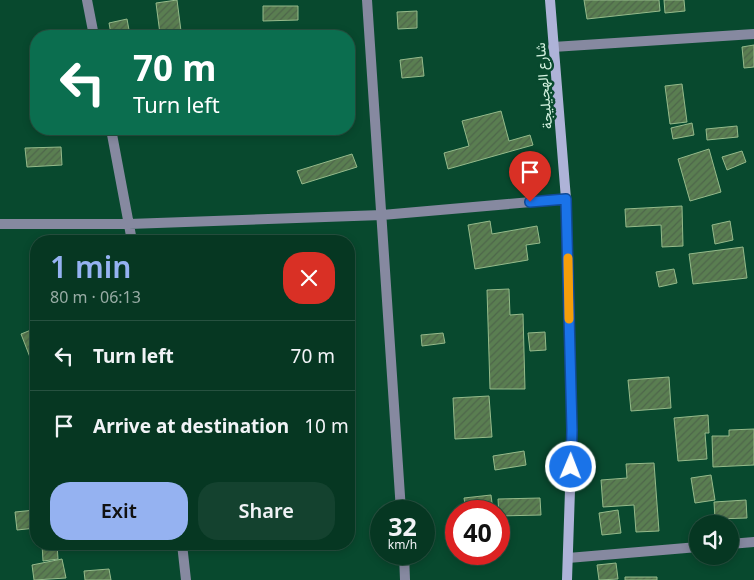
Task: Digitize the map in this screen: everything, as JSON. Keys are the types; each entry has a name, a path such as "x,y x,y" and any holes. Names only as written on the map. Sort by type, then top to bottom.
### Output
{"street":[{"path":"87,0 93,30"},
{"path":"368,0 400,500"},
{"name":"شارع الهجيليجة","path":"550,0 566,199 572,430 567,580"},
{"path":"553,47 754,34"},
{"path":"113,135 131,235"},
{"path":"0,224 129,224 382,215 566,199"},
{"path":"739,543 754,542"},
{"path":"568,558 689,548"},
{"path":"183,550 186,580"},
{"path":"405,565 406,580"}],"building":[{"path":"177,0 181,30 159,30 156,3"},
{"path":"584,0 659,0 660,11 587,19"},
{"path":"664,0 684,0 685,11 665,13"},
{"path":"263,6 298,6 298,20 263,21"},
{"path":"417,11 417,28 398,29 397,12"},
{"path":"127,19 129,30 110,30 109,23"},
{"path":"754,45 754,67 744,68 742,47"},
{"path":"422,57 424,76 402,78 400,60"},
{"path":"682,84 687,122 670,124 665,86"},
{"path":"501,111 509,141 530,135 533,145 448,169 444,153 469,146 462,121"},
{"path":"692,123 694,135 673,139 671,128"},
{"path":"737,126 738,137 707,140 706,129"},
{"path":"61,147 62,165 27,167 25,148"},
{"path":"709,149 721,192 690,201 678,159"},
{"path":"742,151 746,162 727,170 722,157"},
{"path":"352,154 357,167 302,184 297,171"},
{"path":"682,206 683,246 662,247 661,225 626,227 625,209"},
{"path":"490,221 492,234 537,226 540,243 526,245 528,260 475,269 468,225"},
{"path":"730,221 733,240 715,244 712,225"},
{"path":"743,247 747,278 693,284 689,254"},
{"path":"674,269 677,283 659,287 656,272"},
{"path":"509,289 510,315 523,314 525,389 490,389 487,290"},
{"path":"30,330 30,357 21,334"},
{"path":"545,332 546,350 530,351 528,333"},
{"path":"443,333 445,343 422,346 421,335"},
{"path":"669,377 671,408 631,411 628,380"},
{"path":"489,396 492,437 455,439 453,398"},
{"path":"708,415 709,433 705,433 707,459 678,461 674,418"},
{"path":"754,429 754,465 713,467 712,436 729,436 729,430"},
{"path":"524,451 526,465 495,470 493,456"},
{"path":"654,463 659,531 636,532 634,505 603,507 601,480 627,478 626,464"},
{"path":"711,475 715,500 695,503 691,478"},
{"path":"491,495 492,500 464,500 464,498"},
{"path":"540,498 541,515 510,516 510,500 498,499"},
{"path":"746,500 747,518 739,518 739,515 715,515 714,502"},
{"path":"30,510 30,529 17,530 15,512"},
{"path":"618,510 621,533 602,535 599,513"},
{"path":"42,550 57,550 58,559 43,561"},
{"path":"62,559 66,578 34,580 32,565"},
{"path":"616,563 618,579 599,580 597,565"},
{"path":"109,569 111,580 85,580 84,571"},
{"path":"625,577 657,577 657,580 625,580"}],"slow traffic":[{"path":"568,258 569,319"}],"route":[{"path":"530,202 566,199 572,430 571,467"}]}
